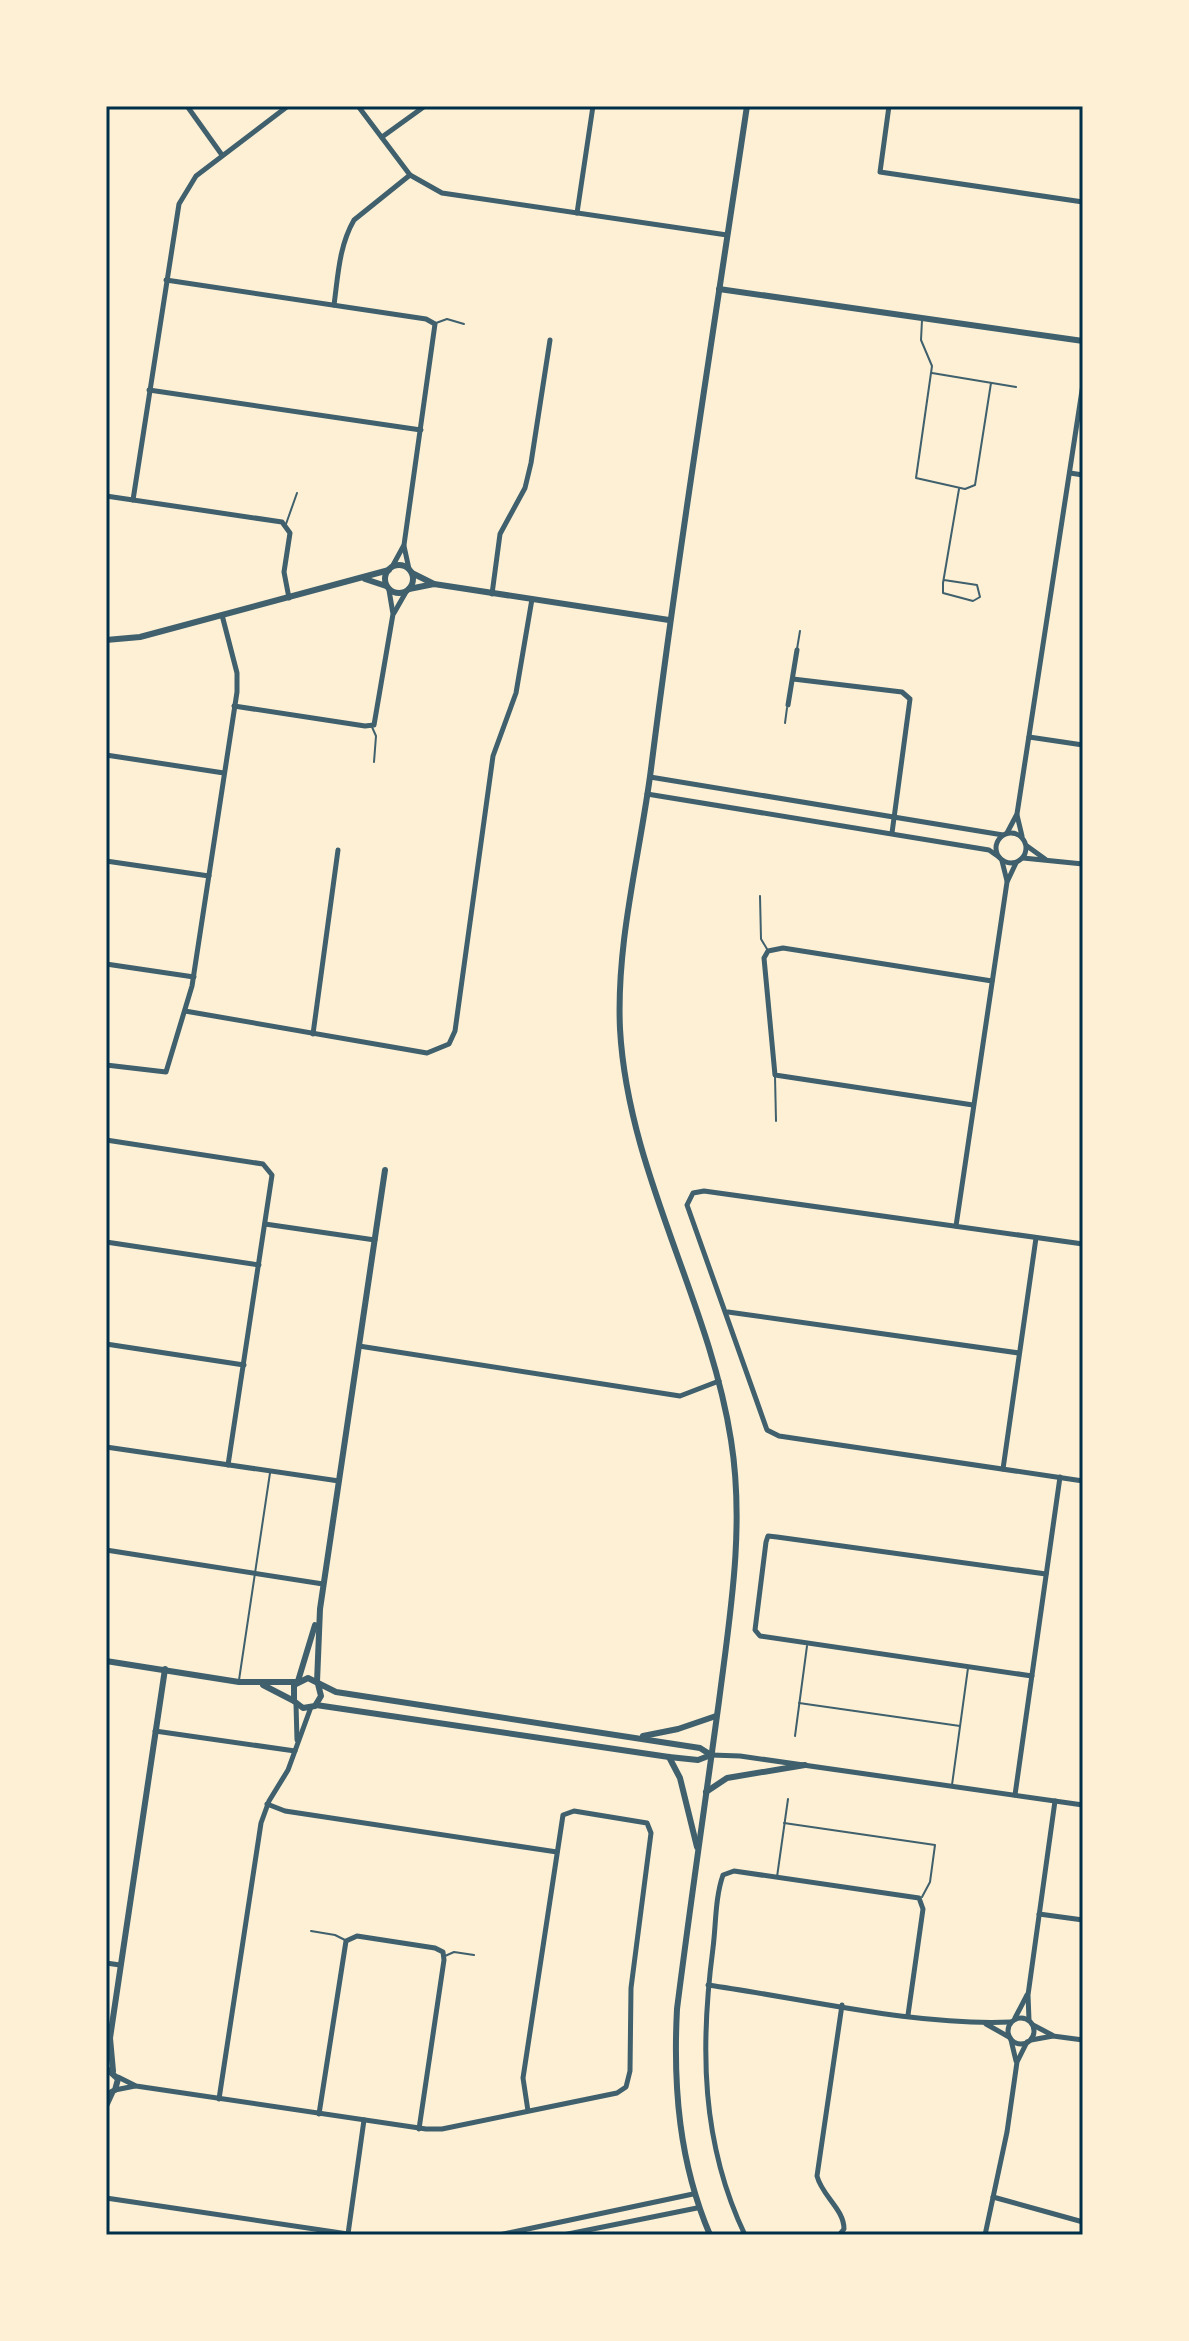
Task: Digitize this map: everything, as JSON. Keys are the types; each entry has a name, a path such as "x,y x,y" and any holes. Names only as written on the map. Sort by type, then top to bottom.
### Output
{"street":[{"path":"187,106 222,155"},
{"path":"133,500 179,204 196,176 288,106"},
{"path":"358,106 410,175 442,193 727,235"},
{"path":"382,137 425,106"},
{"path":"577,213 593,106"},
{"path":"710,2235 693,2194 680,2129 675,2055 677,2009 717,1716 736,1548 732,1444 719,1381 643,1158 623,1059 620,1005 624,944 650,777 669,620 747,106"},
{"path":"889,106 880,172 1083,202"},
{"path":"334,305 343,243 348,230 354,220 410,175"},
{"path":"166,280 426,319 435,324 404,545 413,582 393,614"},
{"path":"719,289 1083,341"},
{"path":"492,594 500,534 525,488 531,463 550,340"},
{"path":"1047,860 1027,845 1017,814 1083,384"},
{"path":"149,390 421,430"},
{"path":"1070,473 1083,475"},
{"path":"106,496 286,525 290,533 284,572 289,598"},
{"path":"234,706 372,725 378,717 393,614 388,588 390,568 404,545"},
{"path":"106,640 140,637 365,579 401,565 434,584 669,620"},
{"path":"365,579 397,594 434,584"},
{"path":"185,1011 427,1053 443,1049 453,1039 493,756 516,693 532,599"},
{"path":"106,1065 166,1072 194,977 237,673 222,615"},
{"path":"788,705 797,650"},
{"path":"793,679 902,692 910,699 892,833"},
{"path":"1029,737 1083,745"},
{"path":"106,755 224,773"},
{"path":"650,777 1022,837"},
{"path":"647,794 989,850 1000,859 1016,863"},
{"path":"1007,882 997,842 1017,814"},
{"path":"956,1226 1007,882 1016,863 1023,858 1027,845"},
{"path":"313,1034 338,850"},
{"path":"1023,858 1083,864"},
{"path":"106,861 209,876"},
{"path":"973,1105 775,1075 764,968 768,951 783,948 992,981"},
{"path":"106,964 194,977"},
{"path":"106,1140 268,1166 272,1175 228,1465"},
{"path":"219,2099 259,1832 267,1804 295,1751 313,1706 321,1696 318,1683 323,1584 385,1170"},
{"path":"1083,1244 704,1191 693,1193 687,1205 728,1312 767,1430 779,1436 1083,1481"},
{"path":"265,1224 375,1240"},
{"path":"1003,1469 1036,1238"},
{"path":"106,1242 259,1265"},
{"path":"728,1312 1019,1353"},
{"path":"106,1344 244,1365"},
{"path":"359,1346 680,1396 719,1381"},
{"path":"106,1447 339,1481"},
{"path":"1015,1795 1060,1477"},
{"path":"1032,1676 765,1638 755,1630 768,1536 1046,1574"},
{"path":"106,1550 323,1584"},
{"path":"297,1741 292,1689 298,1681 320,1609"},
{"path":"106,1661 259,1684 308,1678 336,1692 700,1748 711,1755 805,1765 1083,1805"},
{"path":"106,2106 111,2093 112,2071 108,2041 165,1669"},
{"path":"259,1684 295,1702 313,1706 333,1705 669,1757 698,1760 711,1755"},
{"path":"635,1738 678,1729 717,1716"},
{"path":"155,1731 295,1751"},
{"path":"669,1757 680,1778 698,1850"},
{"path":"706,1792 727,1778 805,1765"},
{"path":"985,2235 1017,2062 1028,2041 1028,1995 1055,1801"},
{"path":"267,1804 285,1811 557,1852"},
{"path":"112,2071 136,2086 419,2129 442,2129 617,2093 626,2087 630,2071 630,2004 651,1829 641,1821 570,1811 561,1820 523,2078 528,2111"},
{"path":"745,2235 721,2172 709,2113 704,2058 708,1985 723,1875 729,1871 777,1877 920,1900 923,1909 908,2015"},
{"path":"1039,1914 1083,1920"},
{"path":"319,2114 346,1941 357,1936 435,1948 444,1956 419,2129"},
{"path":"106,1963 120,1965"},
{"path":"708,1985 985,2024 1013,2020 1030,2022 1053,2036"},
{"path":"1017,2062 1010,2038 1013,2020 1028,1995"},
{"path":"839,2235 844,2229 843,2219 820,2186 817,2176 842,2005"},
{"path":"985,2024 1010,2038 1028,2041 1053,2036 1083,2040"},
{"path":"111,2093 136,2086"},
{"path":"106,2198 348,2235 364,2120"},
{"path":"499,2235 693,2194"},
{"path":"993,2197 1083,2222"},
{"path":"563,2235 697,2208"}],"lane":[{"path":"923,318 921,340 932,366 916,478 971,489 976,479 991,383"},
{"path":"435,324 447,319 464,324"},
{"path":"931,373 1016,387"},
{"path":"944,580 977,585 980,597 973,601 946,596 944,580 959,488"},
{"path":"286,525 297,493"},
{"path":"797,650 800,631"},
{"path":"785,723 788,705"},
{"path":"372,725 376,736 374,762"},
{"path":"760,896 761,939 768,951"},
{"path":"775,1075 776,1121"},
{"path":"239,1682 270,1471"},
{"path":"795,1736 807,1644"},
{"path":"951,1786 968,1667"},
{"path":"799,1703 960,1726"},
{"path":"777,1877 788,1799"},
{"path":"784,1823 935,1845 930,1882 920,1900"},
{"path":"311,1931 335,1935 346,1941"},
{"path":"444,1956 454,1952 474,1955"}]}
